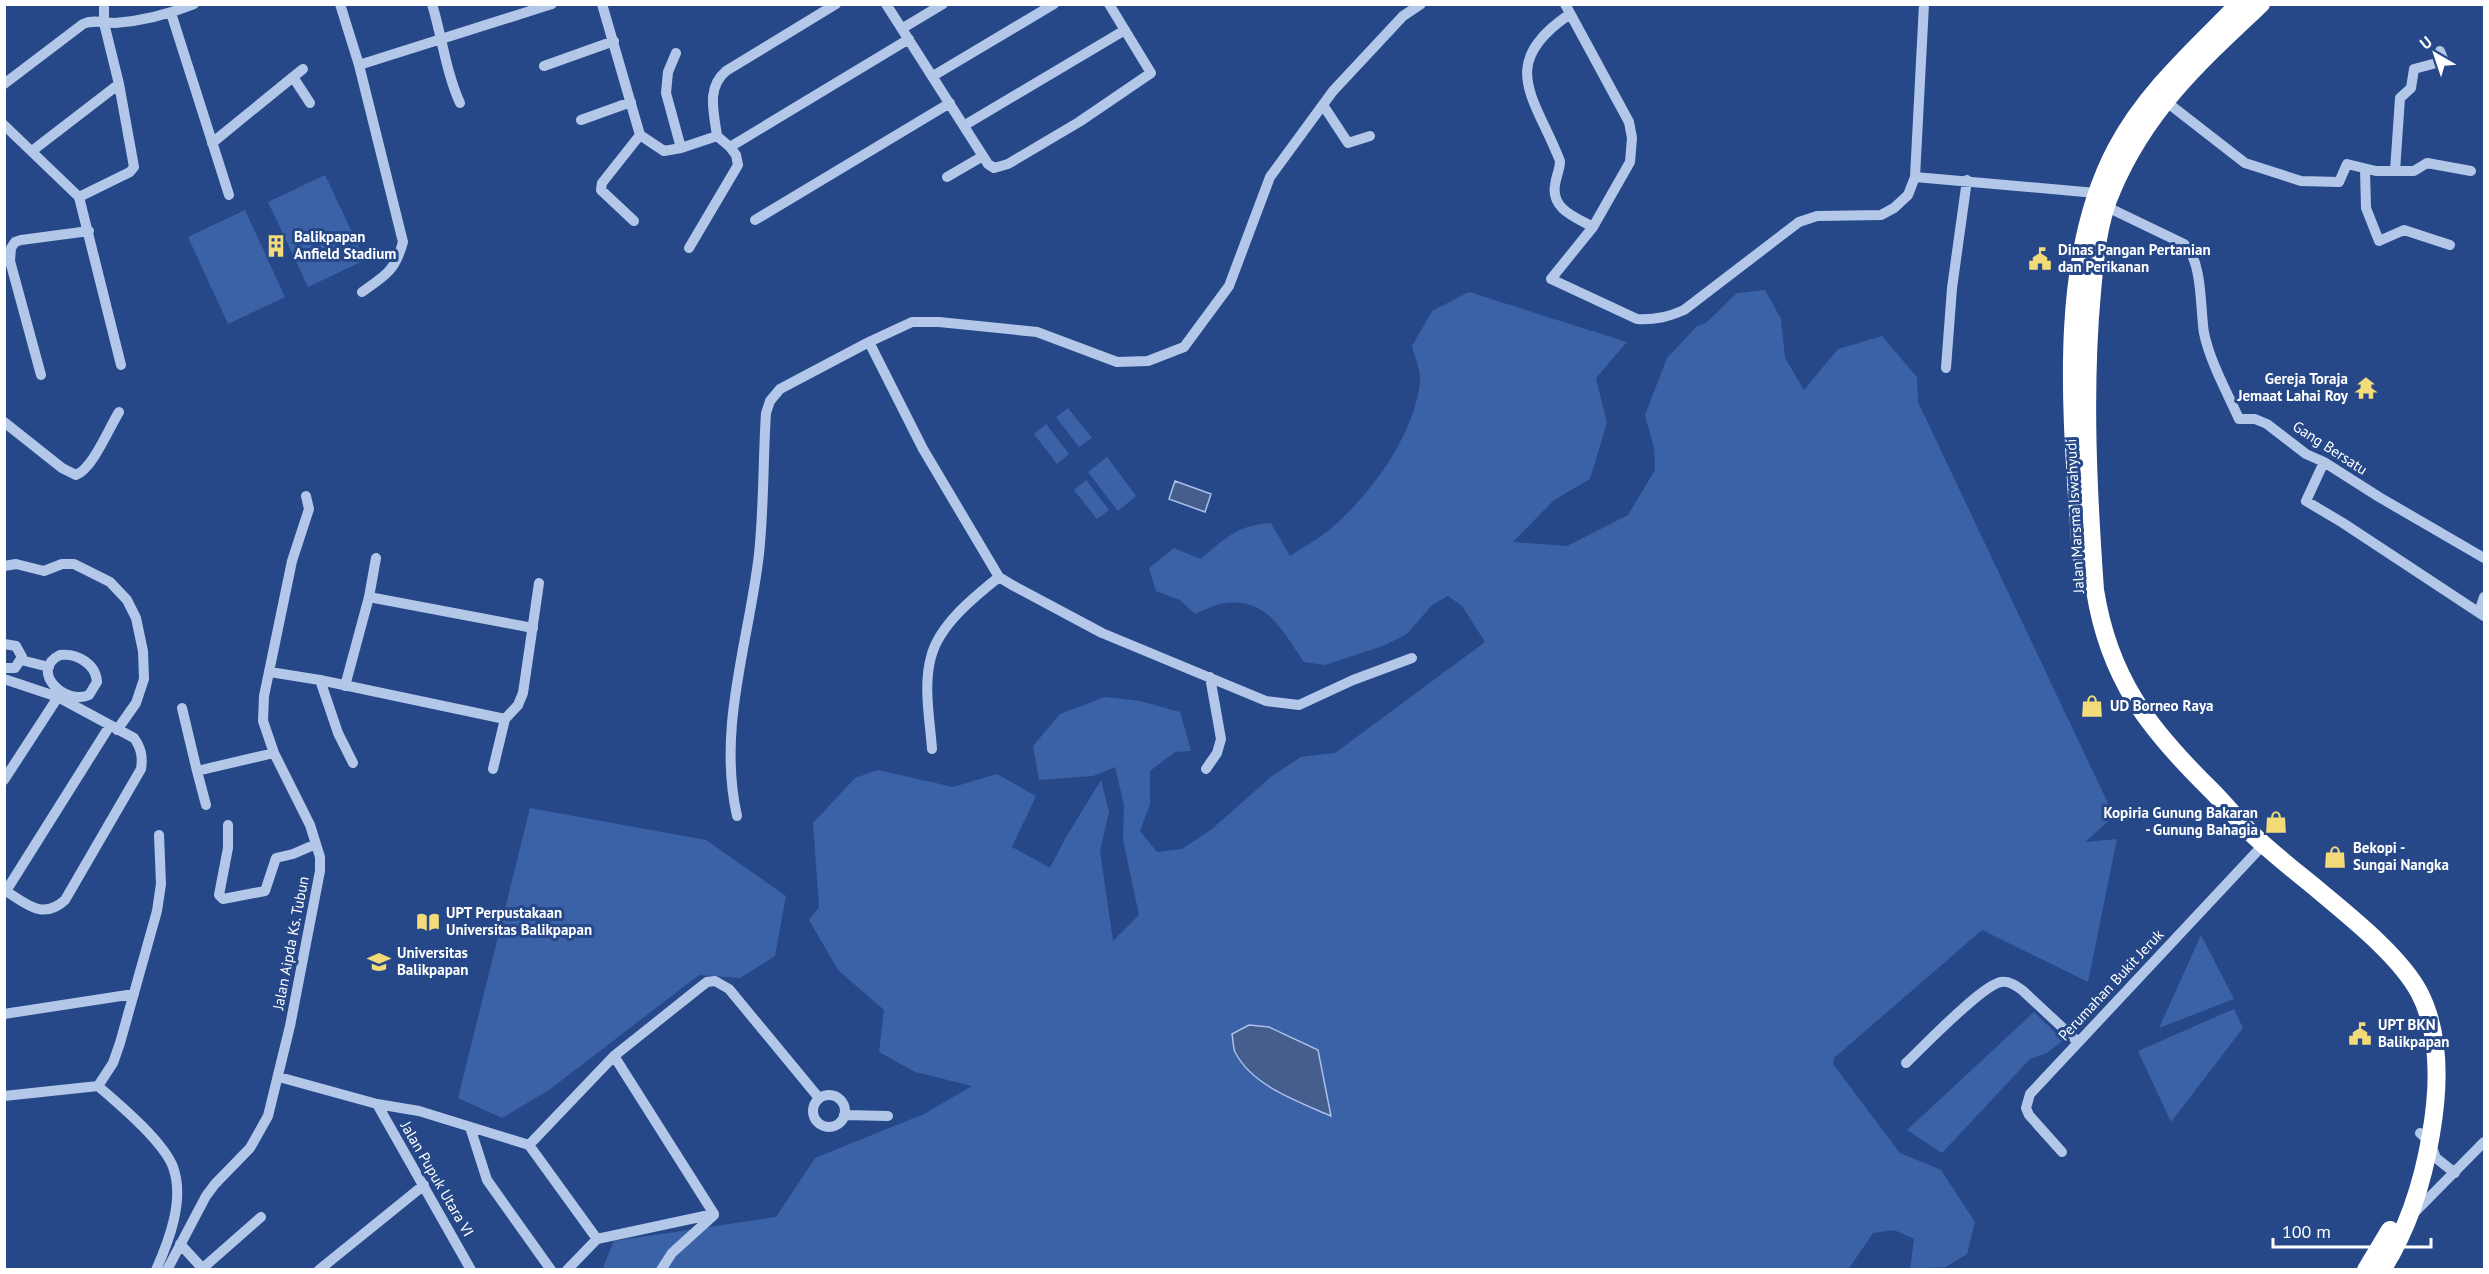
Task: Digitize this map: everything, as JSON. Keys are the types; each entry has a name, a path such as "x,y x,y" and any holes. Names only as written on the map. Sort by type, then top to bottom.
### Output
{"highway":[{"name":"Jalan Marsma Iswahyudi","path":"2240,4 2152,94 2116,148 2080,261 2072,345 2073,419 2082,567 2092,631 2114,687 2144,734 2168,762 2261,848 2368,934 2400,965 2418,991 2430,1022 2436,1062 2425,1137 2409,1219 2382,1269"},
{"name":"Jalan Marsma Iswahyudi","path":"2101,200 2112,188 2147,125 2164,100 2200,61 2261,4"},
{"name":"Jalan Marsma Iswahyudi","path":"2366,1269 2385,1238 2404,1196 2425,1137"}],"street":[{"path":"79,196 123,176 134,167 119,84 104,23 104,4"},
{"path":"4,84 83,24 171,13 194,4"},
{"path":"432,4 451,80 460,103"},
{"path":"359,65 552,4"},
{"path":"602,4 640,135 664,151 717,136"},
{"path":"689,248 738,165 736,155 717,136 712,90 718,78 836,4"},
{"path":"886,4 983,156 994,168 1008,164 1079,123 1149,74 1151,70 1109,4"},
{"path":"903,28 943,4"},
{"path":"933,76 1054,4"},
{"path":"737,816 731,789 729,741 737,675 759,554 766,412 770,401 780,389 912,322 939,322 1037,332 1116,362 1148,361 1184,347 1229,286 1270,177 1323,105 1403,16 1421,4"},
{"path":"1593,227 1568,214 1557,200 1555,184 1560,161 1528,83 1527,63 1533,47 1567,9 1629,122 1632,138 1630,162 1593,227 1551,279 1637,319 1667,318 1684,310 1799,222 1817,216 1881,215 1894,208 1908,195 1915,177 1924,4"},
{"path":"344,5 404,242 398,261 385,277 362,292"},
{"path":"171,13 229,195"},
{"path":"965,125 1125,30"},
{"path":"730,147 909,39"},
{"path":"543,66 614,41"},
{"path":"2395,171 2400,98 2411,88 2414,69 2444,60 2440,51"},
{"path":"676,53 668,72 666,93 681,148"},
{"path":"212,143 303,69"},
{"path":"293,76 310,104"},
{"path":"32,151 119,84"},
{"path":"2164,100 2245,163 2301,181 2339,182 2347,164 2365,169 2414,171 2427,163 2471,171"},
{"path":"580,120 631,102"},
{"path":"755,220 950,103"},
{"path":"1323,105 1348,143 1370,136"},
{"path":"4,126 79,196 121,365"},
{"path":"634,222 601,190 602,183 640,135"},
{"path":"947,177 983,156"},
{"path":"2365,169 2366,208 2379,241 2404,230 2450,245"},
{"path":"1915,177 1967,180 2101,200"},
{"path":"1946,368 1952,288 1967,180"},
{"name":"Gang Bersatu","path":"2101,200 2190,249 2196,267 2205,335 2239,419 2254,419 2268,424 2306,454 2324,462 2484,558"},
{"path":"41,375 10,261 10,248 15,242 21,240 89,231"},
{"path":"869,342 924,449 999,577 1092,628 1266,701 1299,705 1353,680 1412,658"},
{"path":"4,422 62,468 76,475 85,469 92,459 119,412"},
{"path":"2324,462 2306,501 2482,614 2484,597"},
{"name":"Jalan Aipda Ks. Tubun","path":"167,1269 214,1184 250,1149 268,1116 279,1077 320,871 320,857 310,825 274,753 263,721 264,696 292,561 309,509 306,496"},
{"path":"345,686 369,597 376,558"},
{"path":"4,566 16,564 44,571 63,564 74,564 110,582 127,600 135,618 143,651 144,680 136,703 113,728 5,891 34,908 47,911 56,909 64,900 141,769 143,759 140,747 134,738 113,728 58,698 4,679"},
{"path":"932,749 928,690 931,656 945,630 968,602 999,577"},
{"path":"493,769 505,719 518,705 523,693 539,584"},
{"path":"369,597 533,628"},
{"path":"4,645 12,644 20,649 21,660 15,668 4,668"},
{"path":"60,656 77,658 93,668 97,677 96,687 85,697 66,695 52,684 48,675 49,667 52,661 60,656"},
{"path":"21,660 49,667"},
{"path":"270,672 320,680 505,719"},
{"path":"1206,769 1217,753 1221,739 1210,677"},
{"path":"320,680 339,733 353,762"},
{"path":"4,780 58,698"},
{"path":"182,708 206,805"},
{"path":"197,771 274,753"},
{"path":"228,825 228,848 219,895 223,899 265,891 272,864 276,858 293,854 316,844"},
{"path":"98,1086 113,1063 157,911 161,884 159,835"},
{"name":"Perumahan Bukit Jeruk","path":"2062,1152 2029,1115 2026,1101 2033,1089 2261,848"},
{"path":"529,1145 614,1056 698,989 715,981 729,989 819,1098"},
{"path":"1906,1063 1983,992 1999,982 2014,985 2022,990 2078,1042"},
{"path":"4,1014 134,994"},
{"path":"614,1056 714,1214"},
{"path":"279,1077 377,1104 419,1111 529,1145 597,1239"},
{"path":"4,1096 98,1086 132,1115 173,1167 177,1199 172,1224 156,1269"},
{"path":"829,1095 838,1098 844,1105 844,1115 834,1126 820,1124 813,1111 819,1098 829,1095"},
{"name":"Jalan Pupuk Utara VI","path":"377,1104 471,1269"},
{"path":"844,1115 888,1116"},
{"path":"470,1127 487,1180 551,1269"},
{"path":"2425,1137 2436,1158 2455,1173"},
{"path":"2385,1238 2409,1219 2484,1142"},
{"path":"319,1269 424,1185"},
{"path":"567,1269 597,1239 714,1214"},
{"path":"661,1269 672,1253 714,1214"},
{"path":"180,1244 204,1269 261,1217"}],"shaded area":[{"path":"325,175 365,260 308,287 268,202"},
{"path":"245,210 285,297 228,324 188,237"},
{"path":"1765,290 1781,319 1785,358 1804,390 1838,349 1882,336 1917,377 1918,402 2114,816 2085,842 2117,839 2088,982 1982,930 1834,1058 1833,1064 1900,1153 1941,1170 1975,1222 1967,1254 1946,1267 1910,1269 1914,1239 1894,1230 1873,1233 1848,1270 602,1270 614,1241 776,1217 815,1158 924,1114 972,1086 915,1072 879,1052 884,1010 838,970 809,920 819,907 813,823 855,778 878,770 953,787 997,774 1036,796 1012,847 1050,868 1101,780 1109,812 1100,851 1113,941 1139,915 1123,840 1124,805 1115,767 1093,776 1039,780 1033,746 1060,714 1105,697 1140,701 1180,712 1191,751 1175,752 1150,771 1150,804 1140,831 1157,852 1182,849 1212,829 1272,776 1301,757 1335,753 1485,642 1462,606 1448,596 1432,605 1407,634 1383,646 1325,665 1304,662 1273,619 1264,612 1241,603 1226,603 1195,614 1180,600 1156,591 1149,568 1174,548 1201,559 1233,534 1260,524 1271,523 1290,556 1329,530 1360,500 1374,482 1388,463 1409,423 1420,382 1419,369 1412,346 1432,311 1469,292 1627,342 1596,378 1607,423 1590,479 1554,500 1513,542 1567,546 1628,515 1655,470 1654,448 1645,415 1667,358 1697,326 1706,323 1737,293"},
{"path":"1068,408 1092,438 1079,447 1056,417"},
{"path":"1046,424 1069,454 1057,464 1034,434"},
{"path":"1107,457 1136,496 1118,511 1088,472"},
{"path":"1086,480 1109,510 1097,519 1074,490"},
{"path":"1175,481 1211,494 1205,512 1169,499"},
{"path":"530,808 706,840 786,896 775,956 740,978 699,975 549,1090 502,1118 458,1098"},
{"path":"2201,935 2234,999 2159,1028"},
{"path":"2234,1009 2243,1028 2171,1122 2138,1051"},
{"path":"2034,1012 2063,1040 2047,1053 2030,1059 1942,1153 1907,1130"},
{"path":"1249,1025 1269,1027 1318,1050 1331,1116 1277,1092 1264,1084 1243,1064 1235,1052 1232,1034"}],"place":[{"name":"Balikpapan Anfield Stadium","path":"276,246"},
{"name":"Dinas Pangan Pertanian dan Perikanan","path":"2040,259"},
{"name":"Gereja Toraja Jemaat Lahai Roy","path":"2366,388"},
{"name":"UD Borneo Raya","path":"2092,706"},
{"name":"Kopiria Gunung Bakaran - Gunung Bahagia","path":"2276,822"},
{"name":"Bekopi - Sungai Nangka","path":"2335,857"},
{"name":"UPT Perpustakaan Universitas Balikpapan","path":"428,922"},
{"name":"Universitas Balikpapan","path":"379,962"},
{"name":"UPT BKN Balikpapan","path":"2360,1034"}]}
